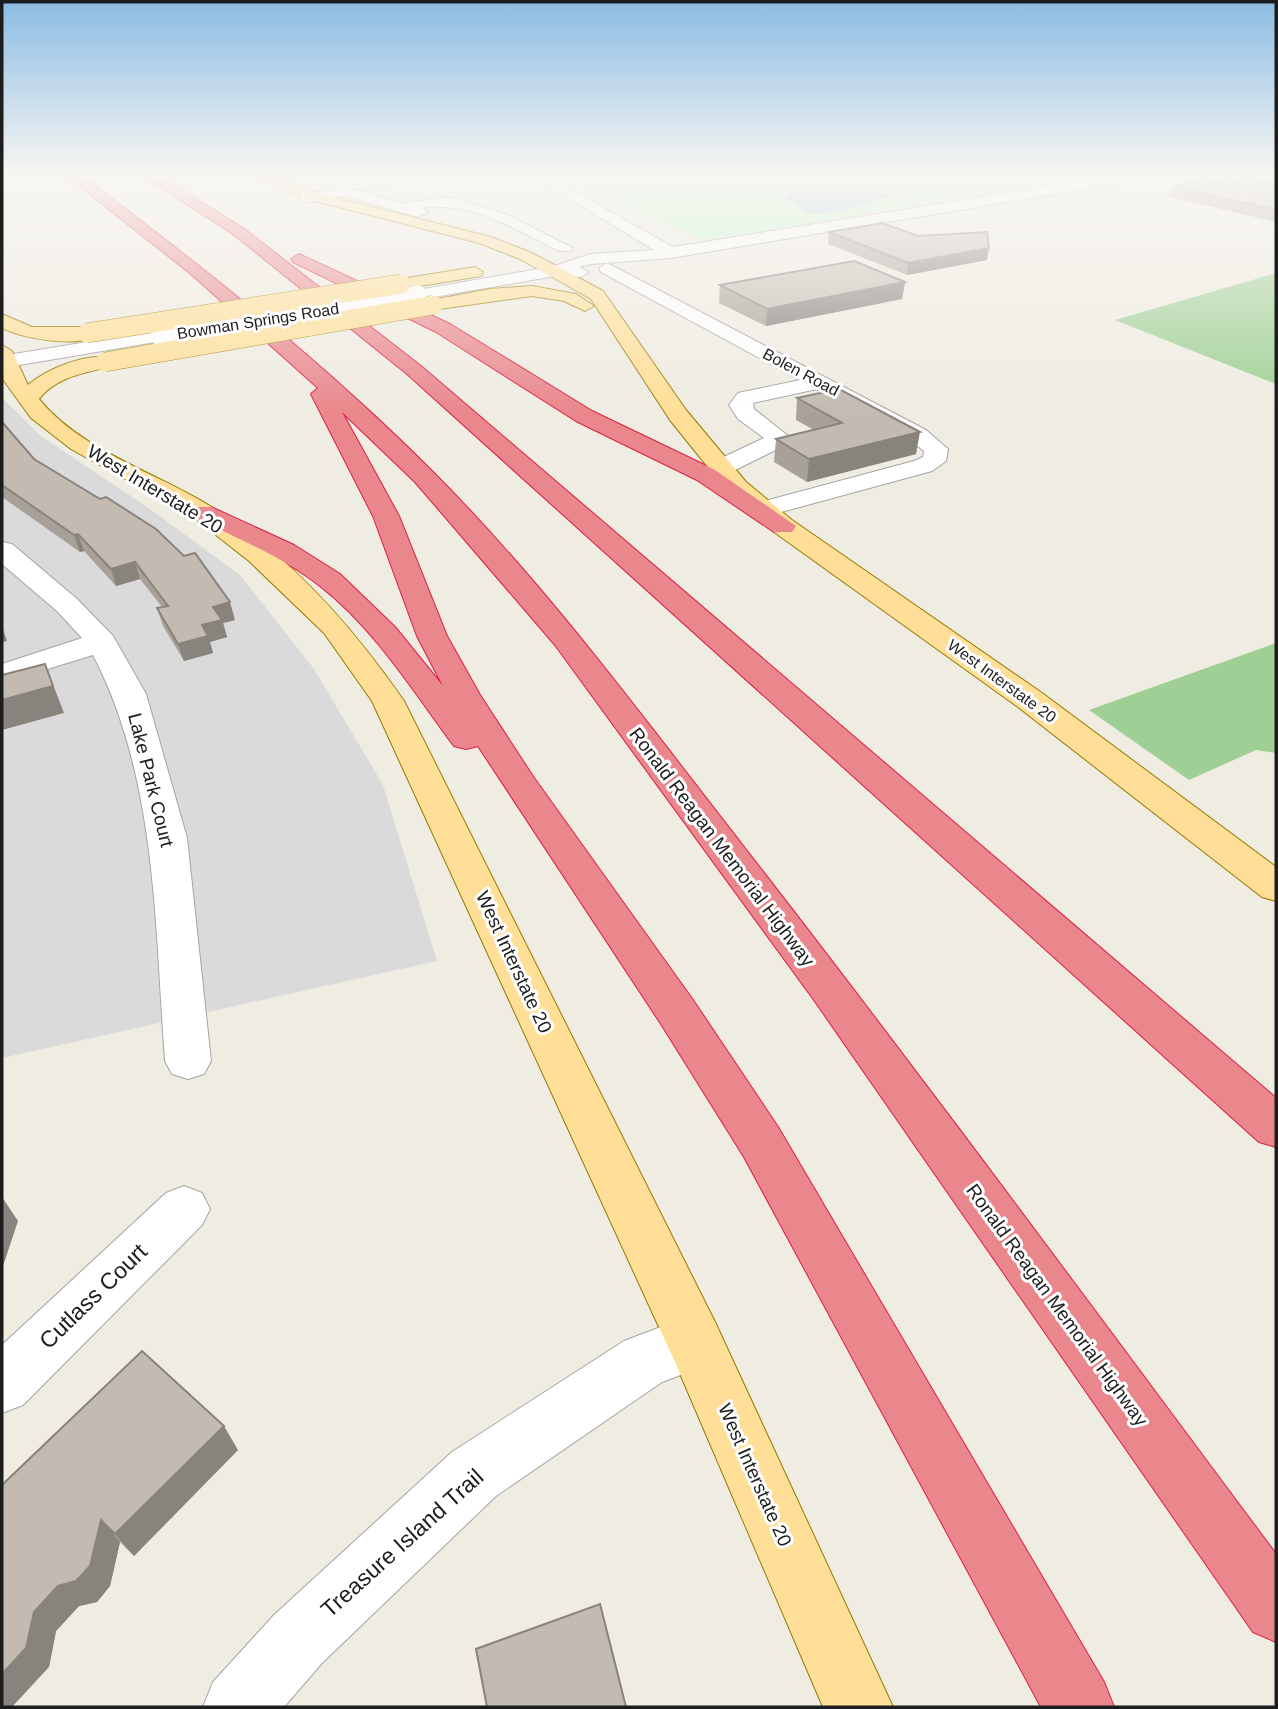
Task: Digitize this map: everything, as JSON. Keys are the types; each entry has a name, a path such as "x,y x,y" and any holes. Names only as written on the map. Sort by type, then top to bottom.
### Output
{"highway":[{"name":"Ronald Reagan Memorial Highway","path":"175,254 311,370 424,477 566,639 829,988 1267,1596"},
{"path":"267,254 414,370 1276,1127"},
{"path":"286,254 443,328 583,416 706,475 783,526"},
{"path":"311,370 386,516 432,636 464,695 517,780 580,869 761,1142 1074,1699"},
{"path":"202,512 291,555 331,580 398,649 472,747 580,869"}],"main road":[{"path":"28,398 35,387 53,377 105,362 417,295 496,267 508,257 506,254"},
{"name":"West Interstate 20","path":"518,254 597,295 678,415 720,468 783,526 1030,700 1276,887"},
{"path":"3,349 22,331 42,335 87,333 417,295 526,291 575,298 609,332 634,349"},
{"name":"West Interstate 20","path":"3,349 12,378 39,413 79,444 202,512 259,555 335,627 388,701 695,1342 858,1707"}],"street":[{"path":"555,271 566,265 634,254 664,254"},
{"path":"555,271 580,272 607,268 648,261 664,254"},
{"name":"Bolen Road","path":"607,268 918,435 936,449 937,457 923,466 763,509"},
{"name":"Bowman Springs Road","path":"3,349 160,336 555,271"},
{"path":"715,326 742,320 735,317"},
{"path":"720,468 780,439 746,414 740,405 746,398 820,382"},
{"name":"Lake Park Court","path":"2,550 67,605 102,642 130,694 168,838 188,1061"},
{"path":"2,674 102,642"},
{"name":"Cutlass Court","path":"2,1384 184,1209"},
{"name":"Treasure Island Trail","path":"238,1707 298,1639 474,1474 644,1361 695,1342"}],"shaded area":[{"path":"2,398 41,436 150,509 240,575 314,669 383,785 437,961 2,1058"}],"green space":[{"path":"1276,273 1276,384 1115,320"},
{"path":"1276,643 1276,753 1256,750 1189,780 1089,710"}],"building":[{"path":"884,254 958,254 908,263"},
{"path":"854,261 905,282 767,309 720,285"},
{"path":"839,389 920,432 809,459 776,439 842,423 797,398"},
{"path":"2,422 34,459 100,499 106,497 156,529 184,556 195,553 230,602 213,607 222,620 202,625 208,636 178,644 157,608 168,606 135,562 111,569 78,534 74,535 2,485"},
{"path":"45,664 53,686 2,700 2,675"},
{"path":"142,1351 224,1426 115,1534 101,1520 90,1566 76,1581 58,1586 34,1612 26,1648 2,1674 2,1485"},
{"path":"600,1604 626,1707 487,1707 476,1649"}]}
